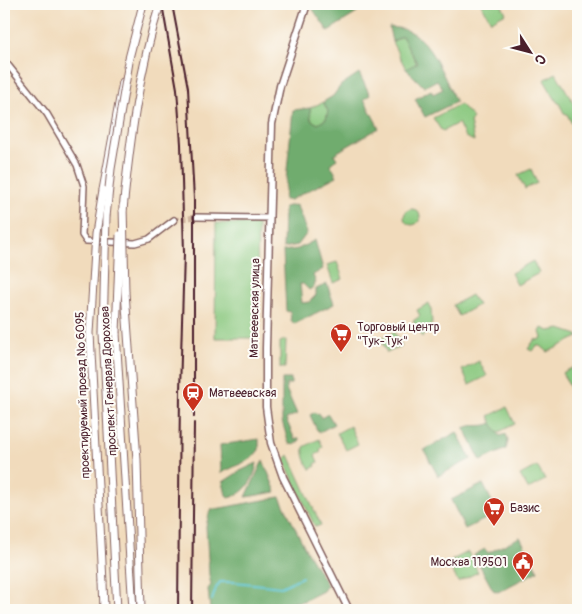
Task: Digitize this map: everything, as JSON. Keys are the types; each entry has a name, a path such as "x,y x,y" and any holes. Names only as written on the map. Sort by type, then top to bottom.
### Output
{"main road":[{"name":"проспект Генерала Дорохова","path":"117,610 103,333 107,207 111,169 129,62 143,4"},
{"name":"проспект Генерала Дорохова","path":"133,610 116,333 118,255 134,122 143,72 160,4"},
{"name":"проектируемый проезд № 6095","path":"104,610 90,324 96,233 119,95 129,62"},
{"path":"123,206 125,292 137,460 141,610"}],"street":[{"name":"Матвеевская улица","path":"307,4 274,110 271,140 266,407 269,433 277,461 292,498 350,610"},
{"path":"4,60 47,114 76,165 84,186 82,235 86,241 135,243 149,239 174,220"},
{"path":"196,217 269,218"},
{"path":"571,610 578,606"}],"green space":[{"path":"314,4 352,4 357,13 328,31 312,8"},
{"path":"481,4 501,4 506,13 491,21"},
{"path":"389,27 406,30 417,36 424,43 437,62 456,102 425,117 415,99 431,90 433,94 443,89 437,80 424,87 406,69 417,63 402,36 392,42"},
{"path":"402,36 417,64 406,69 392,42"},
{"path":"359,73 370,95 364,99 379,128 334,154 337,159 330,164 337,176 290,200 284,200 293,110 310,108 311,120 318,124 326,119 328,111 323,102 333,96 341,85"},
{"path":"556,73 578,108 578,137 567,114 564,113 544,80"},
{"path":"323,102 328,111 326,119 318,124 311,120 310,108"},
{"path":"460,104 473,118 470,122 474,141 465,137 458,123 443,131 433,118"},
{"path":"531,169 537,183 525,189 518,175"},
{"path":"297,206 307,233 298,245 283,248 284,207"},
{"path":"412,209 420,217 412,225 404,217"},
{"path":"216,223 258,224 256,338 215,338"},
{"path":"315,240 323,269 313,275 316,283 309,290 303,284 300,284 302,303 309,302 316,295 316,289 327,284 334,304 294,324 291,320 290,312 286,311 283,251 298,249"},
{"path":"533,261 539,273 517,285 511,273"},
{"path":"337,262 343,279 333,283 327,265"},
{"path":"471,295 478,305 459,316 453,305"},
{"path":"429,303 432,324 422,337 413,321 420,316 417,310"},
{"path":"542,328 549,331 560,329 578,335 578,337 548,352 541,346 537,346 532,351 528,349 535,339 542,338 540,332"},
{"path":"394,332 402,346 387,353 380,339"},
{"path":"286,340 285,368 280,368 280,342"},
{"path":"479,361 487,376 469,385 462,370"},
{"path":"578,365 578,388 572,391 562,373"},
{"path":"282,379 291,379 291,384 286,384 286,389 297,414 286,419 295,440 299,438 300,440 294,445 288,441 282,421"},
{"path":"507,407 515,424 497,433 489,416"},
{"path":"315,412 319,413 321,418 328,414 334,424 320,432 317,430 310,415"},
{"path":"492,423 500,436 506,434 508,441 506,449 481,461 464,428"},
{"path":"350,426 358,444 346,450 337,433"},
{"path":"457,432 471,459 438,476 424,450"},
{"path":"259,439 259,450 251,459 221,473 220,445"},
{"path":"319,439 323,447 320,449 321,452 315,455 318,462 315,464 316,466 310,469 305,458 304,447"},
{"path":"289,455 321,525 315,527 284,460"},
{"path":"263,460 276,492 246,497"},
{"path":"257,463 254,475 248,485 240,493 229,498 226,495 223,482"},
{"path":"537,466 545,480 528,489 520,475"},
{"path":"483,484 498,513 465,529 451,500"},
{"path":"280,497 307,552 327,585 323,591 303,601 237,610 210,610 208,589 211,585 206,526 210,510"},
{"path":"520,537 538,571 498,592 493,590 474,555 485,549 488,553"},
{"path":"468,552 478,572 458,582 452,570 456,567 452,560"}],"waterway":[{"path":"212,600 220,582 281,587 302,577"}],"tunnel":[{"path":"174,220 196,217"}],"railway":[{"path":"162,4 177,89 181,144 184,253 180,391 178,610"},
{"path":"172,4 188,88 194,199 194,417"},
{"path":"192,610 194,423"}],"place":[{"name":"Торговый центр \"Тук-Тук\"","path":"341,353"},
{"name":"Матвеевская","path":"193,412"},
{"name":"Базис","path":"494,527"},
{"name":"Москва 119501","path":"523,581"}]}
